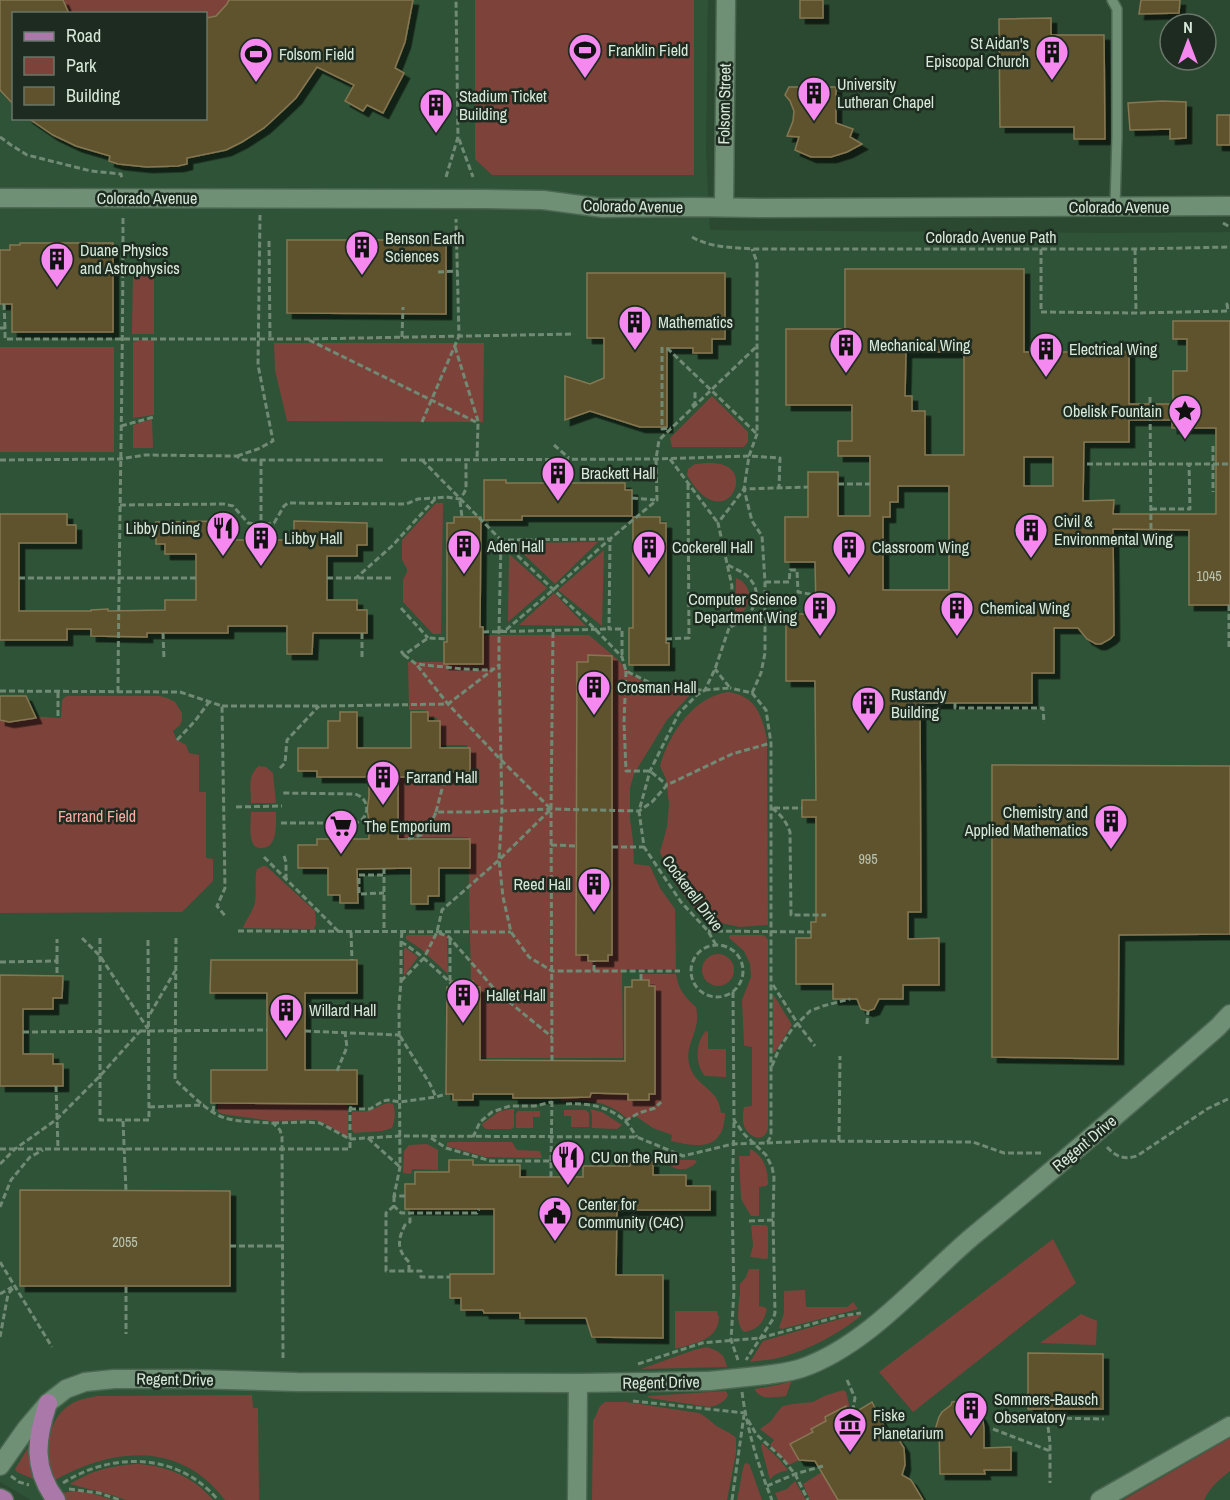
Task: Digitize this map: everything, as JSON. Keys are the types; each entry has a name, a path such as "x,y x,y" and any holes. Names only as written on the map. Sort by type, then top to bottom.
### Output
{"main road":[{"path":"48,1403 41,1429 40,1467 49,1490 57,1493"},
{"path":"0,1498 4,1500"}],"street":[{"name":"Folsom Street","path":"724,207 726,0"},
{"name":"Colorado Avenue","path":"0,198 510,200 560,202 603,208 1230,206"},
{"name":"Regent Drive","path":"0,1466 48,1403 66,1389 85,1382 114,1379 578,1383 709,1381 800,1369 826,1358 867,1332 970,1239 1210,1035 1230,1014"},
{"path":"577,1500 578,1383"},
{"path":"1100,1500 1230,1425"}],"lane":[{"path":"1112,0 1117,9 1115,207"}],"path":[{"path":"446,177 458,137 456,0"},
{"path":"0,137 27,155 91,171 121,174 122,180"},
{"path":"458,137 473,177"},
{"path":"0,460 120,459 145,455 236,456 273,441 258,365 259,222 262,198"},
{"path":"118,692 123,215"},
{"path":"422,422 459,336 456,219"},
{"name":"Colorado Avenue Path","path":"692,237 713,246 752,249 1230,247"},
{"path":"269,241 270,339"},
{"path":"752,249 757,262 757,434 749,456 744,489 752,521 762,536 765,582 765,653 761,673 752,693"},
{"path":"1041,249 1041,312 1228,311 1227,304 1230,303"},
{"path":"1136,249 1136,313"},
{"path":"438,272 458,271"},
{"path":"4,304 2,328 5,339 258,340 574,334"},
{"path":"402,337 403,306"},
{"path":"307,339 478,423"},
{"path":"455,346 478,423 477,460"},
{"path":"662,347 662,429 670,429 756,347"},
{"path":"667,348 757,434"},
{"path":"657,500 656,459 659,440 695,403 695,391"},
{"path":"1150,397 1151,536"},
{"path":"121,426 154,417"},
{"path":"554,445 570,459"},
{"path":"1213,446 1213,492"},
{"path":"236,456 244,460 383,460"},
{"path":"401,460 670,459 749,456 780,458 779,488"},
{"path":"670,459 718,523 744,489"},
{"path":"261,460 261,540"},
{"path":"422,460 622,657"},
{"path":"462,517 460,499 466,489 466,460"},
{"path":"1087,464 1230,464"},
{"path":"1151,509 1190,509 1189,464"},
{"path":"666,639 689,638 688,483"},
{"path":"838,484 870,484"},
{"path":"744,489 808,487"},
{"path":"120,505 224,504 233,506 248,523 261,525 274,523 288,503 406,504 418,499 446,497 460,499"},
{"path":"356,578 392,546 435,498"},
{"path":"632,498 657,500"},
{"path":"499,632 507,629 657,500"},
{"name":"Cockerell Drive","path":"716,945 708,931 681,902 644,847 639,811 650,771 679,713 705,690 729,628 732,586 718,523"},
{"path":"501,540 610,539"},
{"path":"609,629 610,539"},
{"path":"501,540 499,860 502,897 511,932 529,957 552,971 680,971"},
{"path":"728,565 748,576 755,586 757,597 748,615 729,628"},
{"path":"765,582 789,582 790,570 797,570 798,592 815,595"},
{"path":"19,578 196,578"},
{"path":"327,578 392,578"},
{"path":"757,597 765,597"},
{"path":"1229,605 1228,646 1230,646"},
{"path":"401,608 428,638"},
{"path":"483,632 622,629 622,657 626,671 624,738 626,771 650,771 667,785"},
{"path":"552,1061 553,631"},
{"path":"163,633 164,660"},
{"path":"362,633 362,658"},
{"path":"404,656 428,638 447,639"},
{"path":"400,651 416,664 448,704 551,809"},
{"path":"416,664 463,669 494,669"},
{"path":"0,691 180,692 222,706 448,704 499,666"},
{"path":"715,669 730,688"},
{"path":"626,671 663,689 730,688 752,693 766,710 771,743 772,808 771,1136 767,1143"},
{"path":"58,692 58,718"},
{"path":"177,740 209,702"},
{"path":"955,703 955,708 1043,708 1044,723"},
{"path":"222,706 225,888 217,906 226,917"},
{"path":"280,768 285,763 287,740 319,706"},
{"path":"436,812 551,809 639,811 652,802 667,785 732,754 771,743"},
{"path":"408,839 427,833 436,812 445,777"},
{"path":"281,823 356,823 364,818 367,810 362,796 355,794 282,793"},
{"path":"236,807 282,806"},
{"path":"772,808 802,808"},
{"path":"772,808 787,823 790,832 791,915 826,915"},
{"path":"401,981 424,958 437,932 442,910 499,860 551,809"},
{"path":"552,845 576,846"},
{"path":"612,847 644,847"},
{"path":"284,856 286,880"},
{"path":"264,857 339,932"},
{"path":"384,868 384,931"},
{"path":"383,875 359,875 359,894 384,893"},
{"path":"238,931 511,932"},
{"path":"708,931 811,932"},
{"path":"351,932 352,960"},
{"path":"402,932 399,1006 400,1167 394,1206 400,1213 477,1213 479,1209"},
{"path":"437,932 449,937 497,992 552,1037"},
{"path":"449,937 452,987"},
{"path":"82,938 100,956 149,1030"},
{"path":"100,938 100,1120 123,1121 149,1120 148,938"},
{"path":"176,938 176,1080 204,1106 222,1118 273,1123 320,1123 350,1139 400,1136 637,1137 683,1156 733,1144 839,1142 973,1142 1004,1153 1044,1153"},
{"path":"57,939 57,976"},
{"path":"400,942 424,958 450,982"},
{"name":"Cockerell Drive","path":"724,945 738,954 744,970 739,986 733,992 717,997 700,991 694,984 691,967 694,958 707,946 724,945"},
{"path":"0,962 57,961"},
{"path":"594,961 594,971"},
{"path":"149,1016 176,969"},
{"path":"641,971 641,980"},
{"path":"772,984 815,1046"},
{"name":"Cockerell Drive","path":"731,1340 734,1291 733,992"},
{"path":"772,1068 779,1049 792,1029 810,1011 850,999"},
{"path":"867,1024 868,1011"},
{"path":"0,1164 15,1149 57,1119 141,1030"},
{"path":"23,1032 267,1030"},
{"path":"305,1031 399,1035"},
{"path":"337,1071 347,1047 345,1033"},
{"path":"399,1035 436,1097"},
{"path":"839,1142 840,1056"},
{"path":"56,1086 58,1148"},
{"path":"350,1110 369,1109 388,1100 400,1102 446,1094"},
{"path":"1107,1147 1123,1158 1137,1156 1207,1110 1230,1098"},
{"path":"473,1137 480,1122 492,1112 510,1106 535,1106 552,1100 551,1177"},
{"path":"625,1121 655,1108 661,1102"},
{"path":"213,1112 214,1103"},
{"path":"0,1149 350,1149 352,1104"},
{"path":"566,1104 583,1104 605,1109 625,1121 637,1137"},
{"path":"149,1107 204,1106"},
{"path":"734,1120 753,1144 766,1155 774,1177 775,1313 746,1362"},
{"path":"123,1121 126,1191"},
{"path":"273,1123 280,1130 283,1149 283,1358"},
{"path":"429,1137 446,1148 491,1161 551,1161"},
{"path":"368,1138 400,1167"},
{"path":"0,1207 11,1180 30,1157 45,1149"},
{"path":"394,1196 405,1196"},
{"path":"394,1206 386,1214 386,1271 421,1271 421,1277 450,1276"},
{"path":"409,1271 409,1262 400,1251 398,1241 405,1225 410,1222 410,1213"},
{"path":"749,1221 773,1220"},
{"path":"230,1246 283,1246"},
{"path":"0,1262 52,1347"},
{"path":"0,1270 7,1273"},
{"path":"0,1294 15,1286"},
{"path":"0,1337 8,1294 15,1286"},
{"path":"126,1287 126,1334"},
{"path":"638,1364 702,1343 760,1338 863,1312"},
{"path":"731,1340 741,1370"},
{"path":"847,1380 855,1398 852,1414"},
{"path":"742,1392 758,1463 772,1500"},
{"path":"623,1400 745,1413"},
{"path":"1046,1409 1050,1483"},
{"path":"745,1413 756,1434 781,1457 795,1474 808,1500"},
{"path":"732,1500 745,1413"},
{"path":"1048,1418 1104,1419"},
{"path":"993,1429 1050,1451"},
{"path":"57,1493 76,1475 102,1466 141,1461 161,1464 182,1472 197,1480 218,1500"},
{"path":"766,1486 823,1466"},
{"path":"57,1493 67,1489 99,1493 120,1500"}],"shaded area":[{"path":"0,0 708,0 706,152 710,230 1230,232 1230,1500 31,1500 0,1482"}],"green space":[{"path":"64,0 229,0 224,13 207,18 207,12 68,12"},
{"name":"Franklin Field","path":"475,0 694,0 694,175 492,175 475,159"},
{"path":"140,269 154,269 154,334 132,334 133,272"},
{"path":"154,340 154,415 133,418 133,342"},
{"path":"274,343 484,343 483,422 287,421 275,370"},
{"path":"0,347 114,347 114,452 0,452"},
{"path":"712,396 748,432 748,442 744,447 672,447 670,438"},
{"path":"152,419 153,448 133,448 133,425"},
{"path":"695,464 724,465 733,472 736,481 734,490 729,497 721,501 711,500 700,492 687,475 688,469"},
{"path":"436,503 443,503 441,634 433,634 403,602 403,580 407,569 402,560 402,540"},
{"path":"598,542 555,584 512,543"},
{"path":"604,550 602,626 558,590"},
{"path":"509,554 547,588 508,622"},
{"path":"736,578 746,586 749,597 745,609 735,617"},
{"path":"554,593 586,626 519,625"},
{"path":"481,635 589,635 633,676 657,689 668,692 689,692 690,695 667,720 634,774 630,788 634,864 650,866 660,888 675,909 676,969 622,969 623,1058 478,1058 478,985 471,984 468,837 396,837 396,775 468,769 467,745 437,745 437,718 426,718 426,710 409,710 408,662 480,662"},
{"path":"728,692 745,698 756,708 767,740 768,925 740,927 716,922 694,908 676,885 660,852 667,827 669,804 666,779 660,766 664,754 676,730 693,709 715,695"},
{"name":"Farrand Field","path":"67,696 160,696 175,702 182,713 180,725 173,731 177,740 186,745 189,753 199,755 199,792 206,792 206,858 213,859 213,881 182,912 0,913 0,720 61,718 62,700"},
{"path":"259,766 266,767 273,773 276,803 251,803 251,778"},
{"path":"251,812 276,812 275,834 271,844 267,847 258,848 253,843 250,830"},
{"path":"266,866 315,911 314,929 243,928 255,902 257,869"},
{"path":"409,935 447,936 448,974 421,949 406,939"},
{"path":"730,935 763,935 768,940 768,1129 763,1137 759,1138 749,1133 744,1126 743,1119 744,1107 752,1106 752,1047 744,1045 742,1000 751,977 750,964 744,951 729,938"},
{"path":"405,947 418,957 404,976 404,950"},
{"path":"718,954 729,959 734,970 729,981 718,986 707,981 702,970 707,959"},
{"path":"642,974 676,974 682,992 696,1007 697,1021 688,1061 693,1074 716,1098 721,1113 725,1113 724,1125 720,1134 708,1144 692,1145 671,1141 672,1135 653,1128 634,1115 630,1120 601,1103 581,1100 561,1101 561,1097 590,1097 591,1093 655,1094 655,986 649,986 649,980 642,980"},
{"path":"773,994 792,1025 773,1053"},
{"path":"706,1031 708,1032 708,1049 726,1049 726,1077 705,1076 699,1066 698,1047"},
{"path":"389,1103 393,1104 395,1110 392,1128 354,1133 352,1112 368,1111"},
{"path":"218,1104 348,1104 348,1135 315,1120 271,1121 223,1114 218,1112"},
{"path":"514,1109 514,1127 511,1129 483,1127 482,1124 498,1112"},
{"path":"590,1109 602,1112 622,1125 617,1129 592,1128"},
{"path":"564,1110 586,1110 589,1113 589,1127 571,1127 571,1116 564,1116"},
{"path":"518,1111 540,1111 540,1117 533,1117 533,1128 516,1128"},
{"path":"512,1142 517,1150 540,1151 542,1158 485,1157 447,1146 447,1143"},
{"path":"427,1144 438,1150 438,1170 412,1169 411,1174 403,1173 404,1151 409,1145"},
{"path":"750,1149 762,1159 767,1173 768,1184 759,1187 759,1216 751,1216 741,1199 739,1156 750,1156"},
{"path":"665,1157 697,1162 689,1168 680,1169 667,1164 663,1160"},
{"path":"751,1225 768,1227 768,1258 766,1259 750,1257 753,1246"},
{"path":"1053,1239 1076,1283 913,1412 879,1372"},
{"path":"749,1269 759,1269 759,1306 767,1309 760,1325 744,1332 738,1320 740,1284"},
{"path":"805,1290 806,1307 847,1307 853,1302 858,1309 779,1328 784,1313 784,1291"},
{"path":"675,1311 717,1311 718,1324 715,1331 704,1340 675,1349"},
{"path":"1081,1314 1097,1321 1096,1345 1040,1343"},
{"path":"862,1315 831,1336 809,1347 786,1356 750,1362 763,1341 850,1316"},
{"path":"707,1347 721,1354 727,1367 641,1369 694,1350"},
{"path":"792,1380 786,1396 765,1397 755,1390 782,1384"},
{"path":"843,1390 846,1392 849,1404 848,1416 846,1417 845,1406 825,1417 826,1421 811,1429 813,1432 790,1444 799,1460 789,1465 770,1445 774,1440 760,1429 770,1422 783,1406 813,1402"},
{"path":"726,1391 728,1395 725,1400 709,1407 648,1396"},
{"path":"252,1395 253,1408 258,1408 259,1500 225,1500 207,1481 188,1467 167,1459 145,1456 123,1456 100,1461 55,1480 48,1449 52,1428 63,1411 77,1401 97,1396"},
{"path":"605,1402 626,1402 699,1413 734,1436 736,1453 727,1500 592,1500 593,1420"},
{"path":"1230,1438 1230,1471 1212,1487 1204,1500 1123,1500"},
{"path":"31,1443 40,1482 15,1469"},
{"path":"762,1443 788,1470 776,1474 770,1480 761,1446"},
{"path":"746,1463 750,1466 762,1500 737,1500"},
{"path":"136,1464 158,1467 179,1474 197,1485 213,1500 126,1500 70,1484 86,1475 102,1470"},
{"path":"822,1472 838,1500 810,1500 803,1484"},
{"path":"795,1481 806,1500 778,1500 775,1493 787,1489"},
{"path":"74,1491 91,1493 113,1500 65,1500 61,1493"}],"building":[{"path":"0,0 63,0 68,12 12,12 12,103 0,90"},
{"name":"Folsom Field","path":"229,0 413,0 405,42 395,68 404,73 383,113 367,105 363,111 345,101 354,85 317,67 296,98 264,128 242,142 226,150 187,158 187,164 147,167 109,161 110,156 76,146 53,135 31,120 207,120 207,18 216,16"},
{"path":"800,0 823,0 823,18 800,18"},
{"path":"1141,0 1180,0 1179,12 1139,14"},
{"name":"St Aidan's Episcopal Church","path":"1051,18 1051,35 1104,35 1105,139 1074,139 1074,127 1000,127 999,19"},
{"name":"University Lutheran Chapel","path":"789,87 836,87 836,123 853,129 850,137 862,144 831,157 811,157 795,150 799,137 787,136 794,111 785,95"},
{"path":"1186,102 1186,138 1170,139 1170,129 1130,130 1128,103"},
{"path":"1217,115 1230,115 1230,145 1217,145"},
{"name":"Benson Earth Sciences","path":"287,240 446,240 446,314 287,313"},
{"name":"Duane Physics and Astrophysics","path":"20,243 113,243 113,332 12,332 12,304 0,304 0,250 10,250 10,245 20,245"},
{"path":"845,269 1024,269 1024,352 1129,352 1129,404 1173,404 1173,371 1187,371 1187,339 1173,339 1173,321 1230,321 1230,605 1189,605 1189,530 1113,529 1114,635 1110,639 1096,644 1087,639 1078,628 1054,628 1054,673 1032,673 1032,703 920,703 921,912 908,912 908,939 939,938 939,985 903,985 903,999 879,999 874,1009 868,1011 861,1009 857,999 833,999 833,984 796,984 796,938 811,938 811,922 816,922 816,817 802,817 802,800 816,800 815,681 786,681 786,614 808,614 808,606 816,607 815,562 785,562 785,517 808,517 808,472 838,472 838,516 870,516 870,456 838,456 838,441 852,441 852,405 786,405 786,329 845,329","holes":["906,352 964,352 964,455 925,455 925,411 912,411 912,396 905,396","1129,420 1172,420 1172,428 1216,428 1216,514 1113,514 1114,500 1083,501 1084,442 1129,442","1024,457 1053,457 1053,486 1024,486","898,486 949,486 949,590 883,590 883,517 890,517 890,502 898,502"]},
{"name":"Mathematics","path":"587,273 725,273 725,339 712,339 712,353 693,353 693,348 667,348 667,427 640,427 590,411 565,420 565,376 590,384 604,378 604,338 587,338"},
{"name":"Brackett Hall","path":"484,480 506,480 506,483 625,483 625,490 632,490 632,516 522,516 522,520 484,520"},
{"name":"Libby Hall","path":"0,514 67,514 67,525 76,525 76,543 19,543 19,611 165,610 165,600 196,600 196,554 165,554 165,544 156,544 156,522 228,521 228,540 294,540 294,521 367,523 367,545 357,545 357,556 327,556 327,600 357,600 357,610 367,610 367,633 313,633 312,654 287,654 287,626 228,626 228,633 147,633 147,637 91,636 91,629 67,629 67,640 0,640"},
{"name":"Aden Hall","path":"454,517 481,517 480,627 483,627 483,664 444,664 444,642 447,642 447,523 454,523"},
{"name":"Cockerell Hall","path":"633,517 660,517 660,523 666,523 666,643 669,643 669,665 629,665 629,628 633,628"},
{"path":"588,655 612,656 612,955 608,955 608,961 588,961 588,955 576,955 577,662 588,662"},
{"path":"0,696 26,696 36,718 9,722 0,720"},
{"name":"Farrand Hall","path":"340,712 357,712 357,748 411,748 411,712 428,712 428,721 440,721 440,748 470,748 470,772 451,772 451,777 398,777 398,839 470,839 470,868 439,868 439,896 428,896 428,904 411,904 411,868 357,869 358,903 340,903 340,895 328,895 328,868 298,868 298,845 317,845 317,839 369,839 367,810 369,777 317,777 317,771 298,771 298,748 328,748 328,721 340,721"},
{"name":"Chemistry and Applied Mathematics","path":"992,765 1230,766 1230,934 1119,935 1118,1059 992,1057"},
{"name":"Willard Hall","path":"211,960 357,960 357,993 305,993 305,1070 357,1070 357,1104 211,1103 211,1070 267,1070 267,993 210,993"},
{"path":"0,975 63,976 62,998 53,998 53,1009 23,1009 23,1054 53,1054 53,1064 63,1064 63,1086 0,1086"},
{"name":"Hallet Hall","path":"632,980 649,980 649,986 655,986 655,1094 649,1094 649,1100 628,1100 628,1094 591,1093 590,1097 552,1098 513,1098 513,1094 473,1094 473,1100 453,1100 453,1094 446,1094 447,987 452,987 452,981 473,981 473,987 480,987 480,1060 625,1061 625,987 632,987"},
{"name":"Center for Community (C4C)","path":"449,1160 473,1160 473,1165 520,1165 520,1177 583,1177 583,1166 630,1166 630,1161 653,1162 653,1175 686,1175 686,1186 710,1186 710,1210 617,1210 616,1275 663,1275 663,1338 592,1337 586,1318 520,1318 520,1313 484,1313 483,1310 461,1310 461,1298 450,1298 450,1274 494,1274 494,1209 405,1209 405,1184 415,1184 415,1172 449,1172"},
{"path":"20,1190 230,1191 230,1286 20,1286"},
{"path":"1028,1353 1103,1354 1103,1409 1028,1409"},
{"name":"Fiske Planetarium","path":"872,1402 886,1430 893,1433 904,1448 905,1465 902,1475 911,1480 923,1500 838,1500 815,1461 799,1460 790,1444 813,1432 811,1429 826,1421 825,1417 846,1406 846,1418"},
{"name":"Sommers-Bausch Observatory","path":"952,1402 968,1402 969,1406 980,1415 984,1429 984,1448 1011,1447 1011,1470 984,1470 985,1474 940,1474 939,1429 935,1430 942,1412"}],"place":[{"name":"Franklin Field","path":"585,79"},
{"name":"St Aidan's Episcopal Church","path":"1052,81"},
{"name":"Folsom Field","path":"256,83"},
{"name":"University Lutheran Chapel","path":"814,122"},
{"name":"Stadium Ticket Building","path":"436,134"},
{"name":"Benson Earth Sciences","path":"362,276"},
{"name":"Duane Physics and Astrophysics","path":"57,288"},
{"name":"Mathematics","path":"635,351"},
{"name":"Mechanical Wing","path":"846,374"},
{"name":"Electrical Wing","path":"1046,378"},
{"name":"Obelisk Fountain","path":"1185,440"},
{"name":"Brackett Hall","path":"558,502"},
{"name":"Libby Dining","path":"223,557"},
{"name":"Civil & Environmental Wing","path":"1031,559"},
{"name":"Libby Hall","path":"261,567"},
{"name":"Aden Hall","path":"464,575"},
{"name":"Cockerell Hall","path":"649,576"},
{"name":"Classroom Wing","path":"849,576"},
{"name":"Computer Science Department Wing","path":"820,637"},
{"name":"Chemical Wing","path":"957,637"},
{"name":"Crosman Hall","path":"594,716"},
{"name":"Rustandy Building","path":"868,732"},
{"name":"Farrand Hall","path":"383,806"},
{"name":"Chemistry and Applied Mathematics","path":"1111,850"},
{"name":"The Emporium","path":"341,855"},
{"name":"Reed Hall","path":"594,913"},
{"name":"Hallet Hall","path":"463,1024"},
{"name":"Willard Hall","path":"286,1039"},
{"name":"CU on the Run","path":"568,1186"},
{"name":"Center for Community (C4C)","path":"555,1242"},
{"name":"Sommers-Bausch Observatory","path":"971,1437"},
{"name":"Fiske Planetarium","path":"850,1453"}]}
